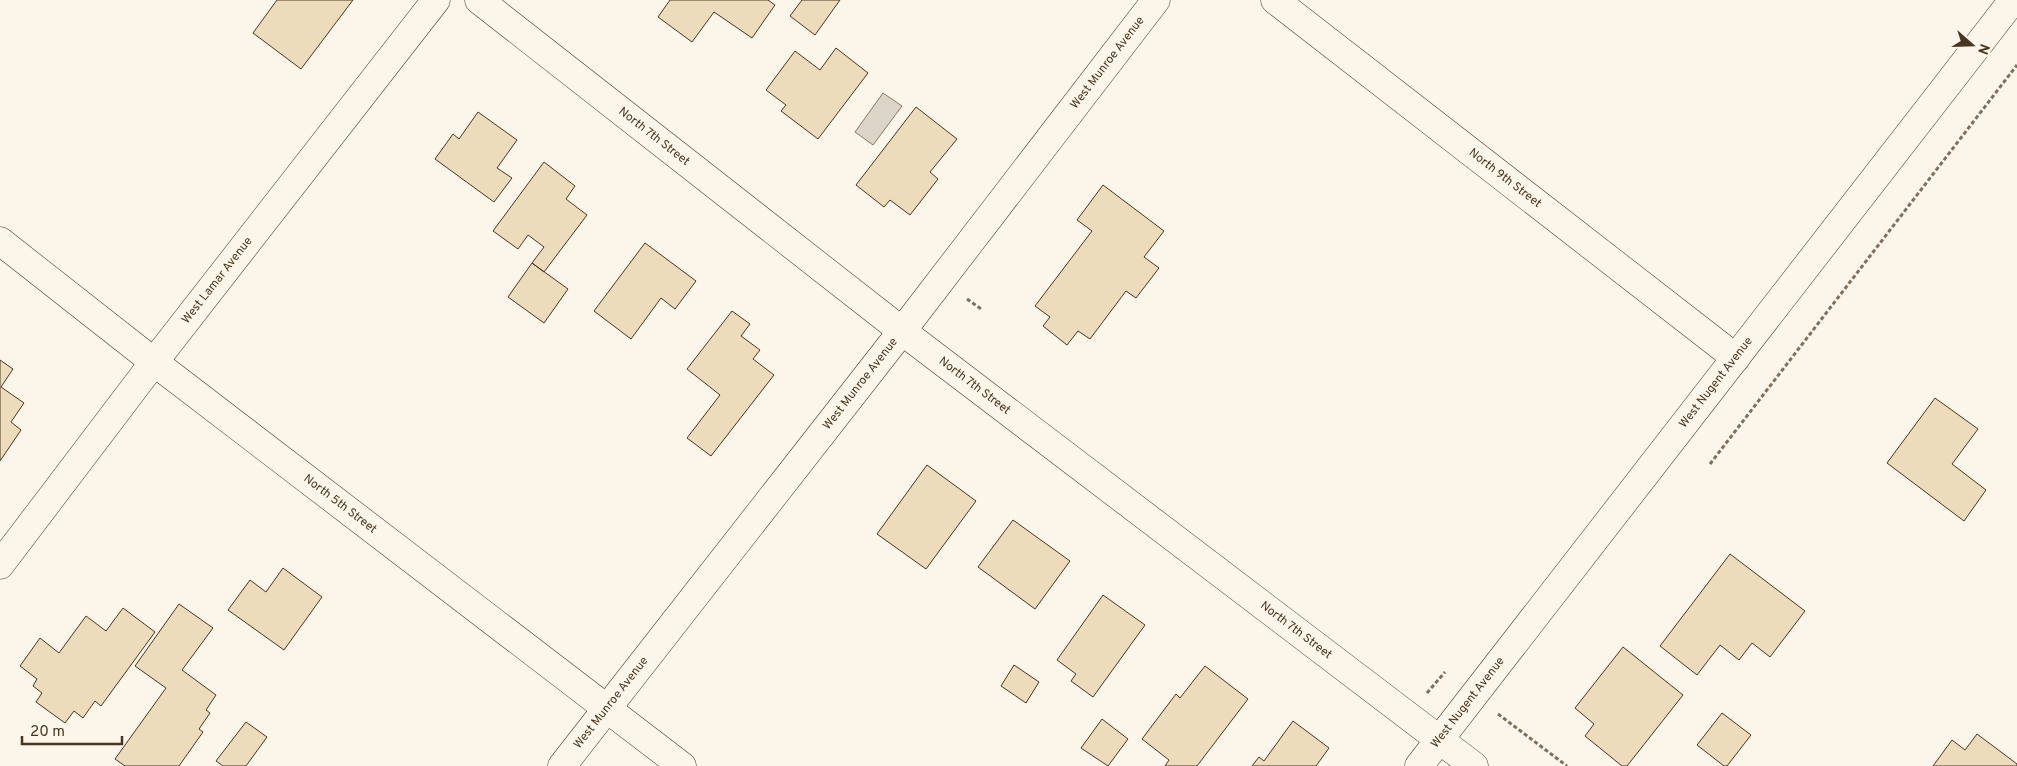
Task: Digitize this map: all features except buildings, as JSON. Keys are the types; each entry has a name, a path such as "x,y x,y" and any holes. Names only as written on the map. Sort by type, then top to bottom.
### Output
{"street":[{"name":"West Lamar Avenue","path":"0,565 154,362 436,0"},
{"name":"North 7th Street","path":"479,0 902,331 1474,766"},
{"name":"West Munroe Avenue","path":"562,766 902,331 1156,0"},
{"name":"North 9th Street","path":"1275,0 1736,358"},
{"name":"West Nugent Avenue","path":"1419,766 2013,0"},
{"name":"North 5th Street","path":"0,241 154,362 682,766"}],"path":[{"path":"1710,464 2017,65"},
{"path":"960,294 980,309"},
{"path":"1424,697 1445,672"},
{"path":"1494,710 1567,766"}],"shaded area":[{"path":"883,93 902,106 873,145 855,132"}]}
